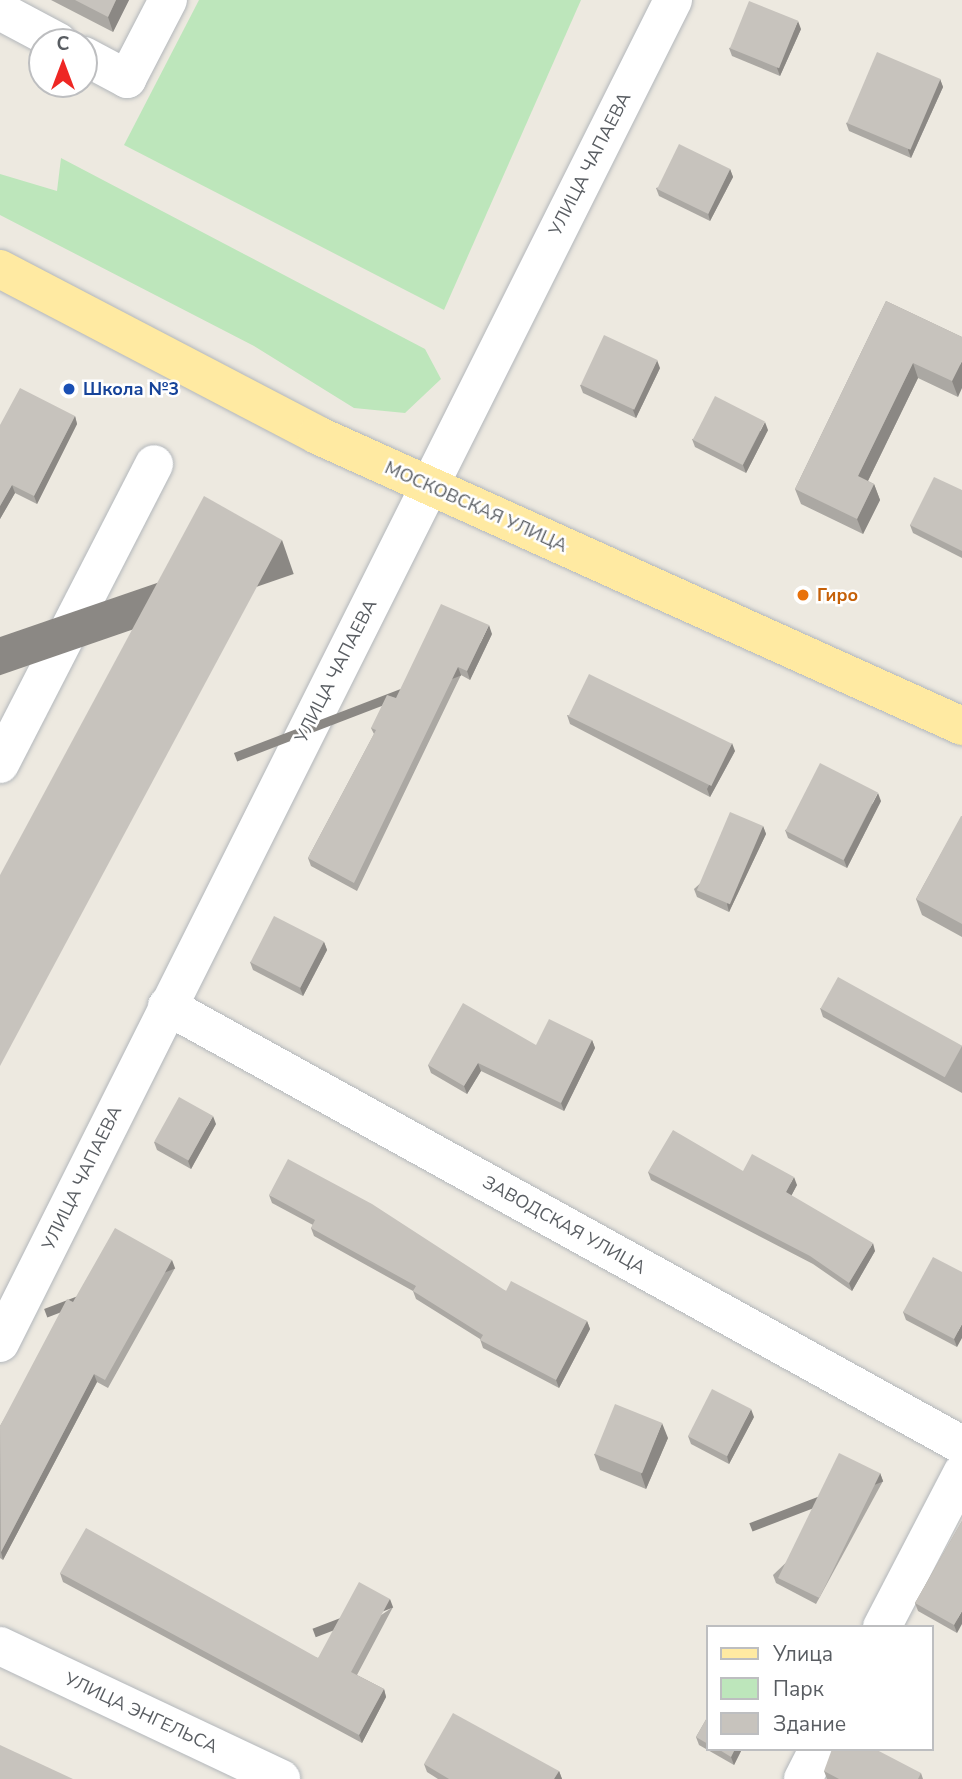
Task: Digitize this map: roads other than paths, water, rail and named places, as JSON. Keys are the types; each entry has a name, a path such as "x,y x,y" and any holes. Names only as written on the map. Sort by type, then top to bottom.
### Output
{"main road":[{"name":"МОСКОВСКАЯ УЛИЦА","path":"0,269 317,435 962,726"}],"street":[{"path":"98,63 127,79 168,0"},
{"name":"УЛИЦА ЧАПАЕВА","path":"0,1343 673,0"},
{"path":"0,11 32,28"},
{"path":"0,764 154,464"},
{"name":"ЗАВОДСКАЯ УЛИЦА","path":"167,1006 962,1445"},
{"path":"883,1625 962,1473"},
{"name":"УЛИЦА ЭНГЕЛЬСА","path":"0,1646 281,1779"},
{"path":"803,1779 817,1751"}],"place":[{"name":"Школа №3","path":"69,389"},
{"name":"Гиро","path":"803,595"}]}
